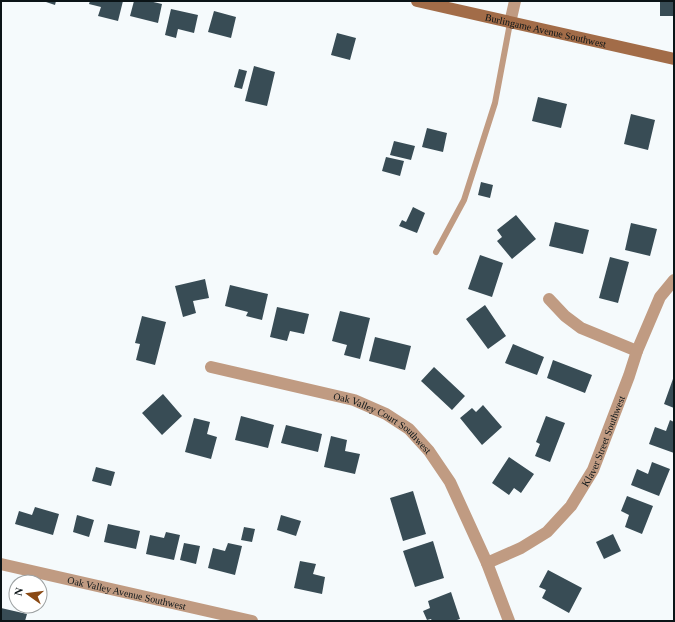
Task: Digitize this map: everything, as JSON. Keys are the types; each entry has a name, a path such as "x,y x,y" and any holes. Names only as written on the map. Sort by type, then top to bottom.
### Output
{"street":[{"name":"Burlingame Avenue Southwest","path":"417,1 674,59"},
{"path":"510,22 515,1"},
{"name":"Klaver Street Southwest","path":"487,563 521,548 547,532 571,506 593,470 637,351 660,297 674,280"},
{"path":"549,299 565,316 581,328 637,351"},
{"name":"Oak Valley Court Southwest","path":"211,367 354,400 386,414 409,429 429,451 450,482 487,563"},
{"path":"487,563 509,621"},
{"name":"Oak Valley Avenue Southwest","path":"1,564 252,621"}],"lane":[{"path":"436,252 464,200 469,185 495,103 510,22"}],"building":[{"path":"43,1 56,1 55,5"},
{"path":"90,1 123,1 118,21 98,16 101,7 89,4"},
{"path":"134,1 149,1 162,4 158,23 130,16"},
{"path":"660,1 674,1 674,16 660,16"},
{"path":"171,9 198,15 194,33 178,29 176,38 165,35"},
{"path":"214,11 236,17 231,38 208,32"},
{"path":"337,33 356,38 350,60 331,55"},
{"path":"254,66 275,72 267,106 245,101"},
{"path":"239,69 247,71 242,89 234,87"},
{"path":"538,97 567,104 561,128 532,121"},
{"path":"631,114 655,120 648,150 624,144"},
{"path":"427,128 447,133 443,152 422,147"},
{"path":"394,141 415,146 411,160 390,155"},
{"path":"386,157 404,161 400,176 382,171"},
{"path":"481,182 493,185 490,198 478,195"},
{"path":"413,207 425,213 417,233 399,226 402,220 406,222"},
{"path":"516,215 536,239 512,259 497,241 502,237 497,230"},
{"path":"555,222 589,230 583,254 549,246"},
{"path":"631,223 657,229 650,256 625,250"},
{"path":"480,255 503,263 492,297 468,289"},
{"path":"610,257 629,262 618,303 599,298"},
{"path":"205,279 209,298 193,301 196,313 183,317 175,286"},
{"path":"230,285 268,294 262,320 246,316 248,312 225,306"},
{"path":"485,305 506,336 488,349 466,319"},
{"path":"277,307 309,314 304,334 290,331 287,341 270,337"},
{"path":"340,311 370,318 360,359 344,355 347,345 332,341"},
{"path":"142,316 166,322 155,365 136,360 140,344 135,343"},
{"path":"375,337 411,346 405,370 369,361"},
{"path":"513,344 544,357 537,375 505,363"},
{"path":"553,360 592,375 585,393 547,378"},
{"path":"434,367 465,396 452,410 421,381"},
{"path":"674,376 674,408 664,404"},
{"path":"163,394 182,416 162,435 142,413"},
{"path":"483,405 502,427 482,445 460,418 472,408 476,412"},
{"path":"241,416 274,425 268,448 235,440"},
{"path":"546,416 565,423 550,462 535,456 540,444 536,442"},
{"path":"194,418 210,422 207,434 217,437 211,459 185,452"},
{"path":"670,420 674,422 674,453 649,444 655,427 666,431"},
{"path":"286,425 322,434 318,452 281,443"},
{"path":"331,436 347,440 345,451 360,454 355,474 324,467"},
{"path":"509,457 534,474 521,493 514,488 509,495 492,483"},
{"path":"652,462 670,469 659,496 631,485 637,469 648,474"},
{"path":"96,467 115,472 111,486 92,481"},
{"path":"413,491 426,534 403,541 390,498"},
{"path":"627,496 653,506 642,534 625,527 629,515 621,511"},
{"path":"35,507 59,514 53,535 15,524 19,511 32,515"},
{"path":"77,515 94,520 89,537 73,532"},
{"path":"281,515 301,521 296,536 277,530"},
{"path":"108,524 140,531 136,549 104,542"},
{"path":"244,527 255,529 252,542 241,540"},
{"path":"166,532 180,535 174,560 146,554 150,535 164,538"},
{"path":"613,534 621,551 604,559 596,542"},
{"path":"433,541 444,578 415,587 403,551"},
{"path":"184,543 200,546 196,564 180,560"},
{"path":"228,543 242,546 235,575 208,568 213,548 225,551"},
{"path":"300,561 316,564 313,574 325,577 322,594 294,588"},
{"path":"548,570 582,588 569,613 542,598 546,590 539,587"},
{"path":"451,592 460,619 454,621 427,620 423,611 430,608 428,601"},
{"path":"1,608 8,610 8,614 27,614 25,621 1,621"}]}
